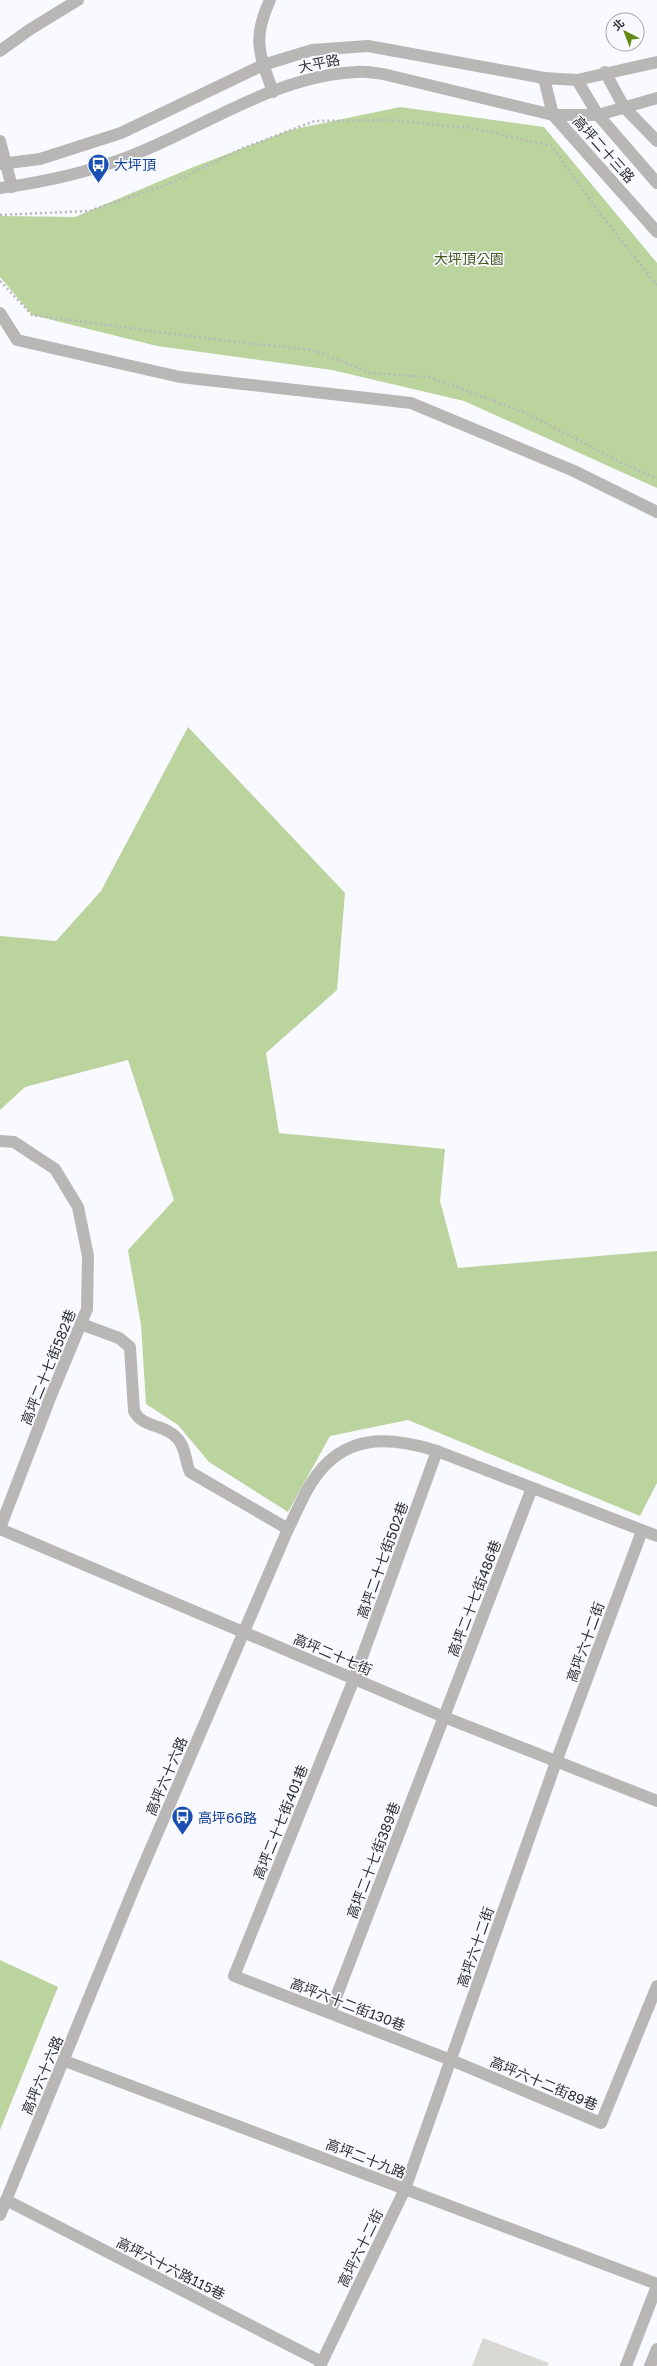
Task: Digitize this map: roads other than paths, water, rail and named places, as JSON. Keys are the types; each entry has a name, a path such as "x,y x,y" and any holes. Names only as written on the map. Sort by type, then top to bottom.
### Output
{"street":[{"path":"0,51 29,30 78,0"},
{"path":"270,0 261,20 258,40 263,65 273,92"},
{"name":"大平路","path":"4,164 40,159 121,133 263,65 312,50 368,46 544,78 577,80 605,72 657,62"},
{"name":"大平路","path":"6,187 55,179 137,153 233,108 273,92 312,78 356,71 383,74 553,115 598,115 624,106 657,98"},
{"path":"605,72 624,106 657,141"},
{"name":"高坪二十三路","path":"544,78 553,115 657,232"},
{"name":"高坪二十三路","path":"577,80 598,115 657,183"},
{"path":"0,141 6,187"},
{"path":"0,313 17,340 173,376 411,403 574,471 657,512"},
{"name":"高坪二十七街582巷","path":"0,1141 14,1142 56,1169 78,1207 88,1256 88,1309 50,1398 0,1528"},
{"path":"81,1324 119,1338 130,1346 134,1411 137,1418 176,1436 182,1444 190,1472 288,1529"},
{"name":"高坪六十六路","path":"0,2215 65,2061 136,1883 288,1529 312,1482 325,1465 338,1454 358,1444 386,1440 411,1443 437,1451 657,1536"},
{"name":"高坪二十七街502巷","path":"354,1679 437,1451"},
{"name":"高坪二十七街486巷","path":"444,1717 532,1488"},
{"name":"高坪二十七街","path":"0,1528 444,1717 657,1801"},
{"name":"高坪六十二街","path":"321,2364 405,2189 556,1762 642,1530"},
{"name":"高坪二十七街401巷","path":"234,1976 354,1679"},
{"name":"高坪二十七街389巷","path":"330,2013 444,1717"},
{"name":"高坪六十二街130巷","path":"234,1976 451,2060"},
{"name":"高坪六十二街89巷","path":"451,2060 601,2123 657,1986"},
{"name":"高坪二十九路","path":"65,2061 657,2285"},
{"name":"高坪六十六路115巷","path":"6,2200 321,2364"},
{"path":"626,2366 657,2285"},
{"path":"650,2366 657,2349"}],"place":[{"name":"大坪頂","path":"98,184"},
{"name":"高坪66路","path":"183,1836"}],"park label":[{"name":"大坪頂公園","path":"469,258"}]}
